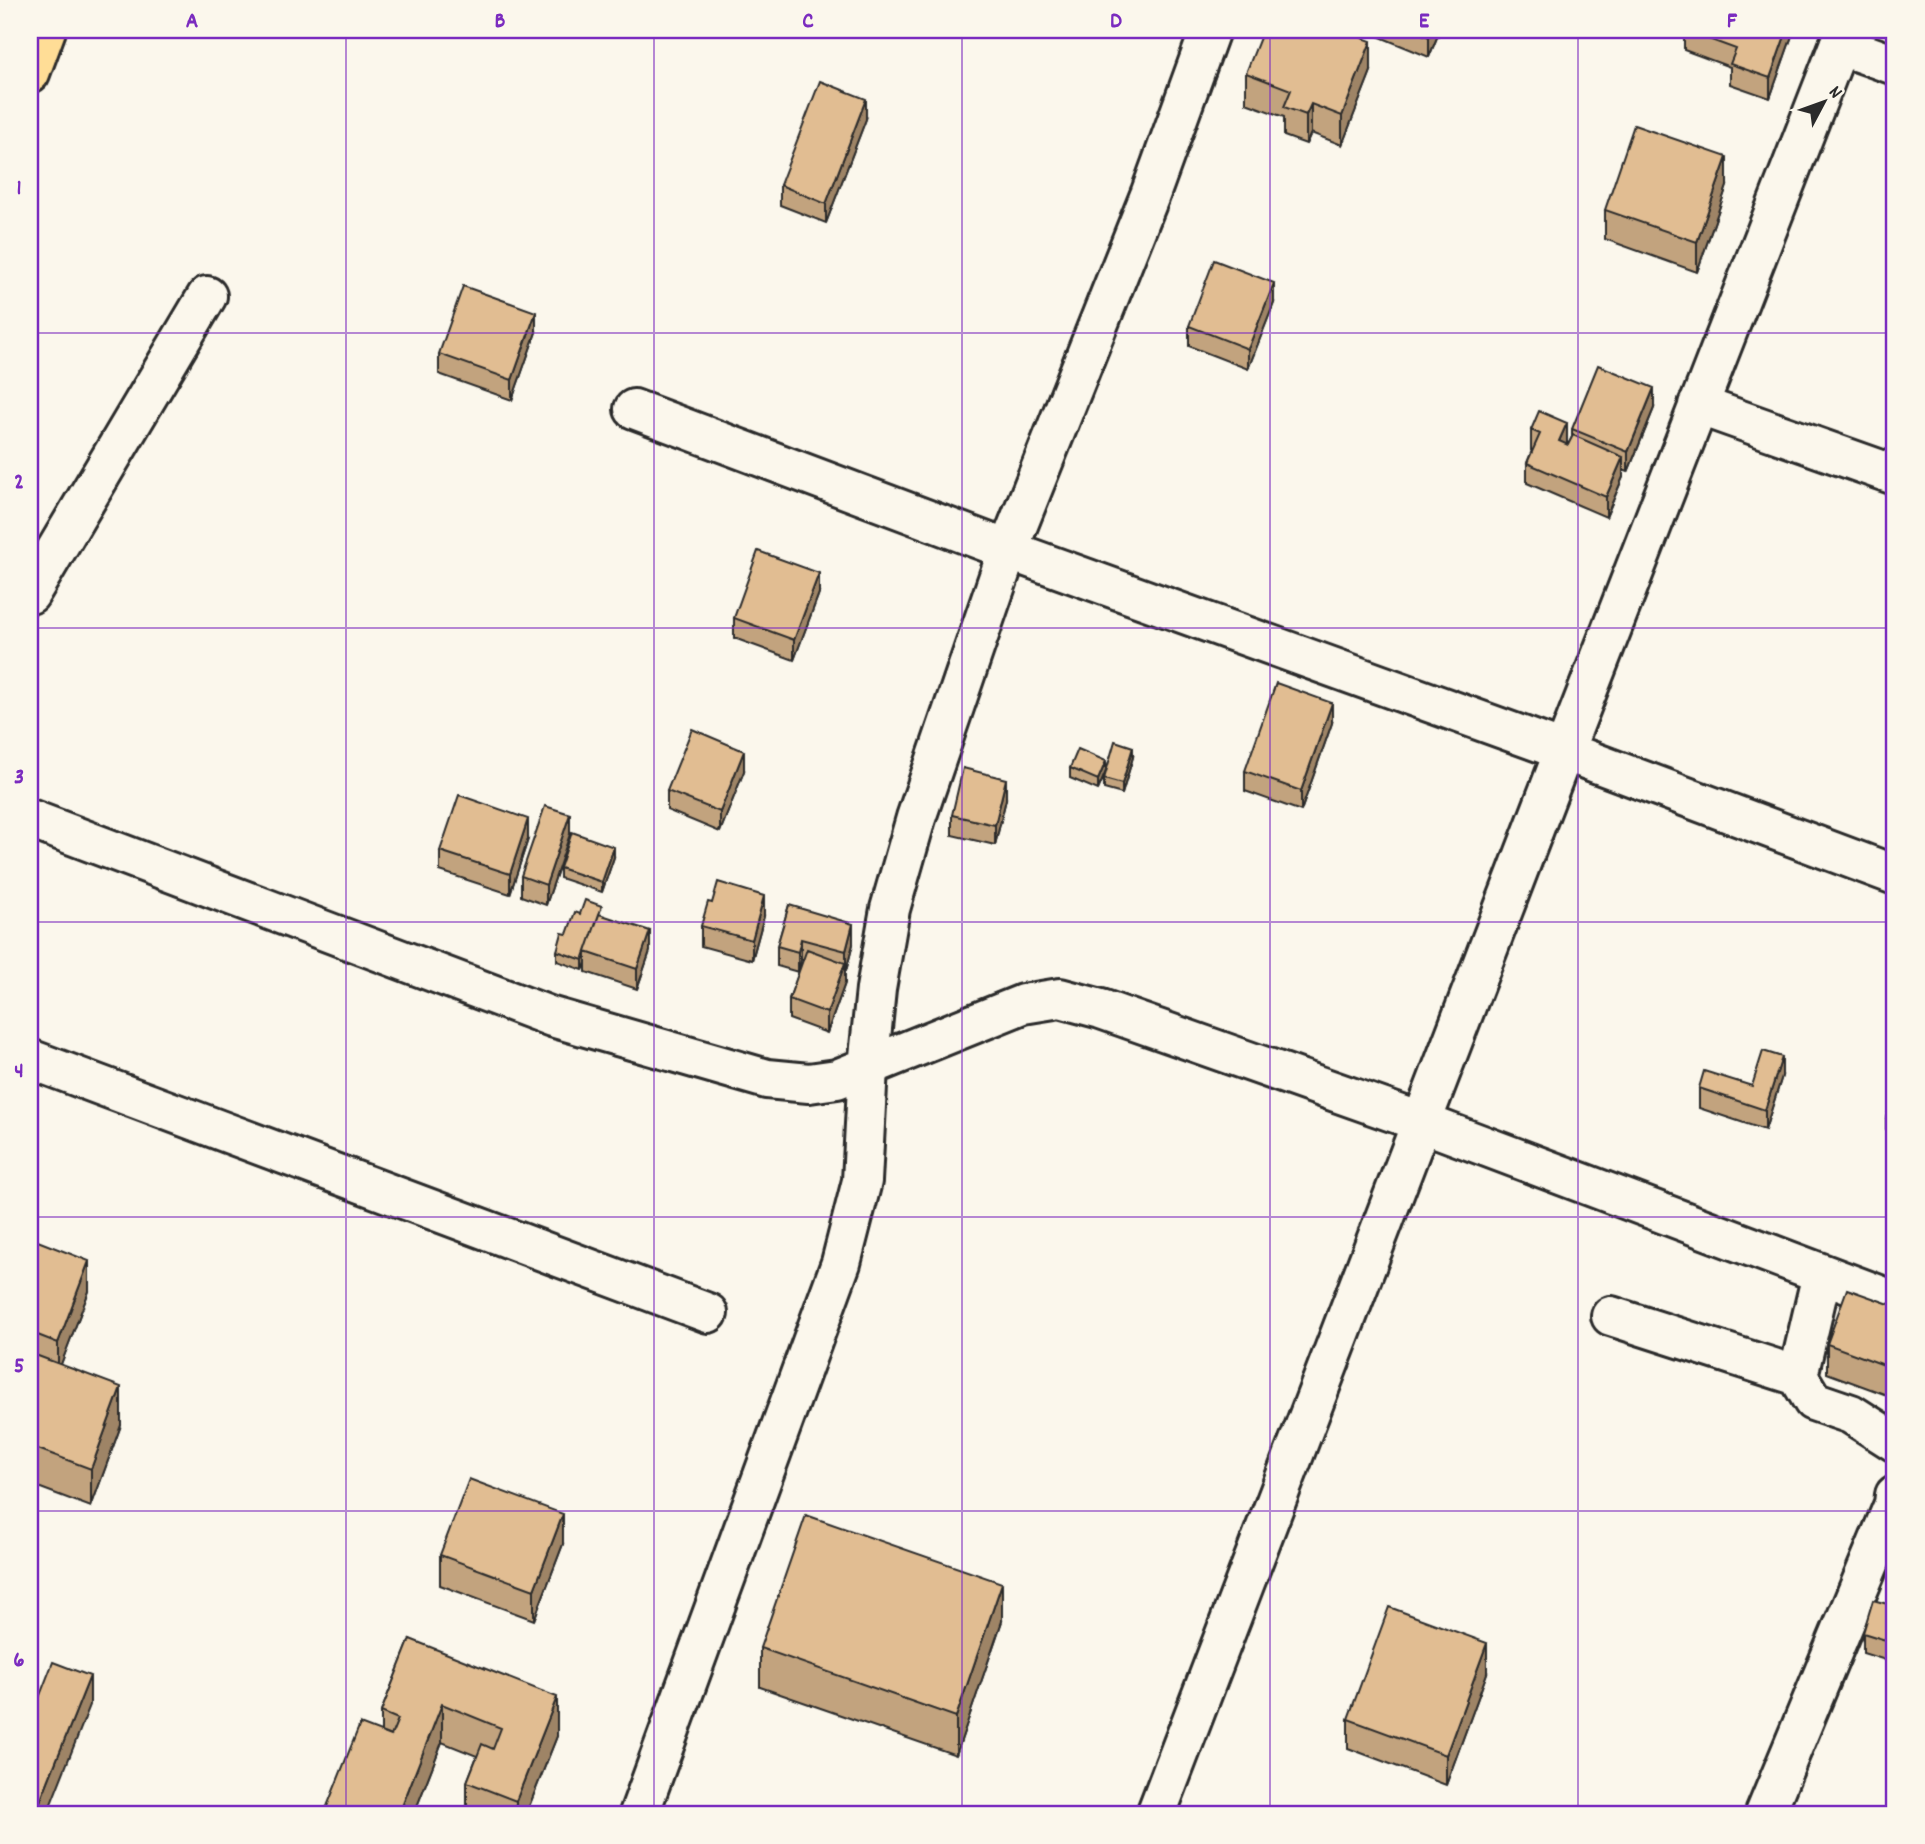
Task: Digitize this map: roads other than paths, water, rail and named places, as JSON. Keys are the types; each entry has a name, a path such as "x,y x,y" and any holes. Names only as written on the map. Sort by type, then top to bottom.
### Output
{"highway":[{"path":"30,73 46,30"}],"street":[{"path":"639,1814 841,1263 862,1181 868,1067 876,989 890,909 916,818 1008,551 1150,195 1210,30"},
{"path":"1156,1814 1564,751 1842,38 1895,65"},
{"path":"30,594 207,296"},
{"path":"1698,405 1895,475"},
{"path":"634,409 1008,551 1564,751 1895,875"},
{"path":"30,819 552,1017 767,1079 809,1083 837,1079 1023,1004 1060,998 1114,1014 1421,1122 1895,1301"},
{"path":"30,1059 708,1313"},
{"path":"1798,1376 1822,1274"},
{"path":"1611,1316 1798,1376 1813,1401 1851,1414 1895,1442"},
{"path":"1765,1814 1894,1504 1895,1495"}]}
